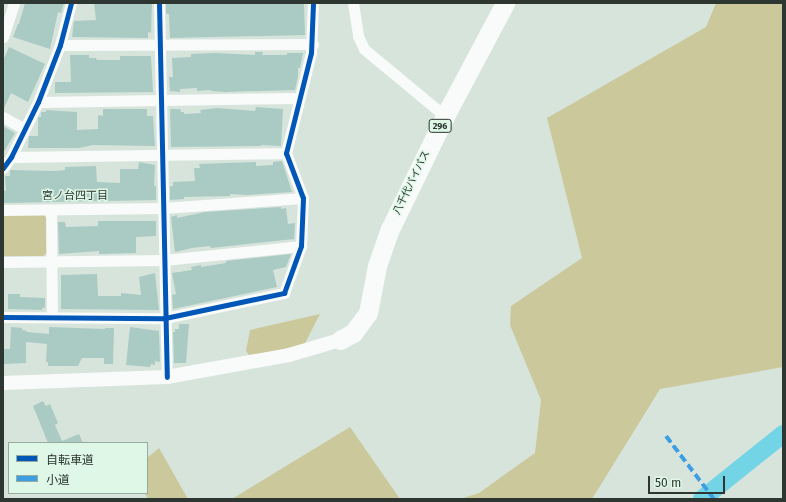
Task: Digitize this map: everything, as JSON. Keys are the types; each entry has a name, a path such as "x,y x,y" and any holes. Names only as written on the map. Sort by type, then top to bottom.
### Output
{"highway":[{"name":"八千代バイパス","path":"340,340 353,333 368,313 381,251 445,116 505,3"}],"street":[{"path":"3,37 14,3"},
{"path":"3,168 11,157 38,102 60,45 71,3"},
{"path":"159,3 167,377"},
{"path":"3,317 165,318 284,293 301,246 303,198 286,153 313,44 313,3"},
{"path":"353,3 358,36 364,49 445,116"},
{"path":"60,45 313,44"},
{"path":"38,102 299,98"},
{"path":"3,117 25,129"},
{"path":"11,157 286,153"},
{"path":"3,210 163,208 303,198"},
{"path":"51,210 52,317"},
{"path":"3,262 164,260 301,246"},
{"path":"3,383 167,377 289,355 340,340"}],"shaded area":[{"path":"716,3 783,3 783,367 660,389 592,499 460,499 479,493 535,453 541,400 510,325 511,306 582,258 547,118 706,27"},
{"path":"43,214 47,219 47,253 43,256 3,256 3,215"},
{"path":"320,314 304,345 250,356 246,351 250,330"},
{"path":"350,427 400,499 232,499"},
{"path":"159,448 188,499 148,499 146,494 148,494 148,457"}],"building":[{"path":"25,3 64,3 61,13 58,12 50,49 13,37 19,24"},
{"path":"94,3 152,3 151,33 148,32 148,38 72,37 74,21 96,20"},
{"path":"166,3 304,3 305,35 170,38 169,14 166,14"},
{"path":"9,47 45,64 28,102 11,93 3,110 3,61"},
{"path":"255,52 263,52 262,55 287,55 287,53 303,53 300,68 298,68 295,90 225,92 211,90 197,91 197,88 180,89 180,92 170,91 169,77 173,77 172,58 191,57 191,54 214,53 255,55"},
{"path":"70,55 89,55 89,58 96,58 97,60 120,60 120,56 151,56 153,92 55,93 55,82 71,82"},
{"path":"256,107 283,109 281,146 171,147 170,109 180,109 181,112 184,112 184,114 201,113 200,110 217,108 255,111"},
{"path":"103,109 147,109 147,116 153,116 155,146 93,145 79,148 28,148 29,136 38,136 38,117 41,117 41,112 46,112 46,110 77,112 77,130 98,129 98,115 103,116"},
{"path":"3,126 15,133 3,153"},
{"path":"282,161 292,192 184,197 184,199 170,200 170,186 173,186 173,182 195,181 194,168 200,168 199,164 256,162 256,166 273,165 273,162"},
{"path":"139,162 155,165 154,186 156,186 156,200 3,203 3,190 6,191 5,176 10,176 10,170 55,171 65,170 65,167 96,166 97,182 120,183 120,169 138,169"},
{"path":"281,207 281,209 286,208 288,224 295,223 294,239 211,248 210,246 175,252 171,217 177,215 177,218 205,212"},
{"path":"98,221 156,221 156,236 136,237 136,253 99,254 99,251 59,254 58,222 65,222 66,227 98,226"},
{"path":"291,254 286,267 273,270 277,287 173,309 172,295 176,294 172,273 192,270 191,267 201,265 201,267 226,263 226,261"},
{"path":"155,273 159,310 61,309 61,275 97,274 98,296 121,296 121,293 141,295 139,277"},
{"path":"8,294 20,294 20,297 45,298 45,308 42,308 42,310 8,309"},
{"path":"179,324 189,324 186,363 174,363 173,332 175,332 175,329 179,329"},
{"path":"11,327 22,328 22,330 27,332 49,334 49,327 114,328 113,364 104,364 104,358 82,358 78,366 48,366 48,362 46,362 47,344 26,342 26,363 3,364 3,349 10,349"},
{"path":"130,327 159,331 160,362 155,361 155,365 151,364 150,367 126,365"},
{"path":"43,401 46,406 50,404 58,423 55,425 62,441 79,434 83,442 48,442 33,406"}],"waterway":[{"path":"702,499 783,434"}],"marked path":[{"path":"666,436 714,499"}],"cycle path":[{"path":"3,168 11,157 38,102 60,45 71,3"},
{"path":"159,3 167,377"},
{"path":"3,317 165,318 284,293 301,246 303,198 286,153 311,53 313,3"}],"district":[{"name":"宮ノ台四丁目","path":"75,196"}]}
